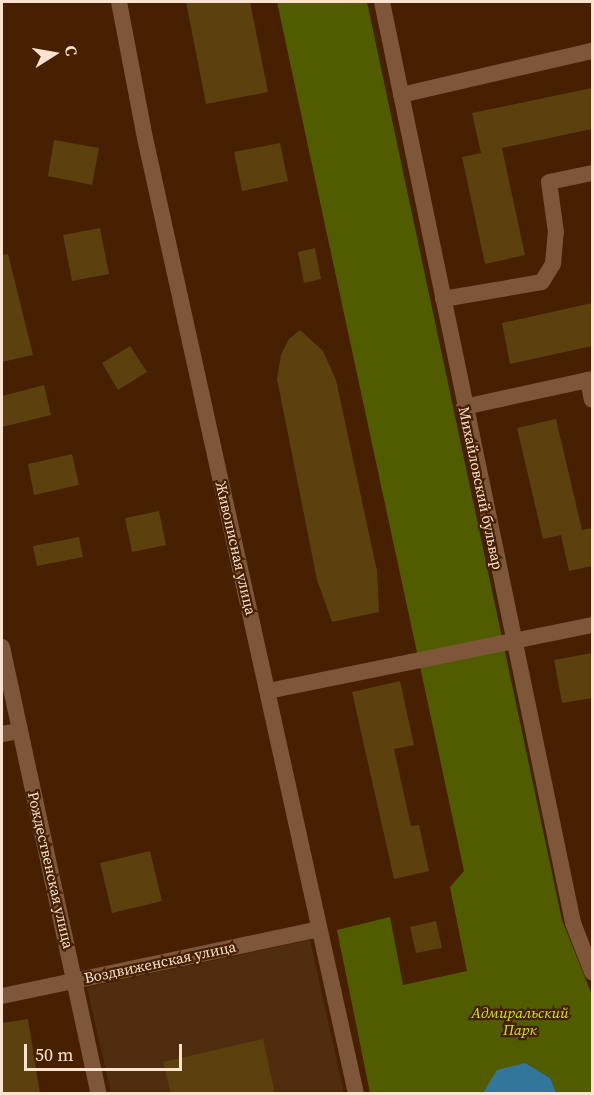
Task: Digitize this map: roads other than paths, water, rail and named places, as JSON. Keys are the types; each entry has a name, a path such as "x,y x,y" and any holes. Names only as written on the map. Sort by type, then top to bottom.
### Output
{"street":[{"name":"Живописная улица","path":"119,2 145,138 356,1094"},
{"name":"Михайловский бульвар","path":"382,2 464,407 573,923 592,972"},
{"path":"401,95 592,51"},
{"path":"443,299 542,282 553,264 556,232 549,182 592,173"},
{"path":"464,407 590,380 592,400"},
{"path":"268,691 513,639 592,625"},
{"name":"Рождественская улица","path":"2,647 99,1094"},
{"path":"2,734 19,730"},
{"name":"Воздвиженская улица","path":"2,996 319,928"}],"water":[{"path":"525,1063 550,1078 556,1093 483,1093 497,1070"}],"park label":[{"name":"Адмиральский Парк","path":"520,1020"}]}
